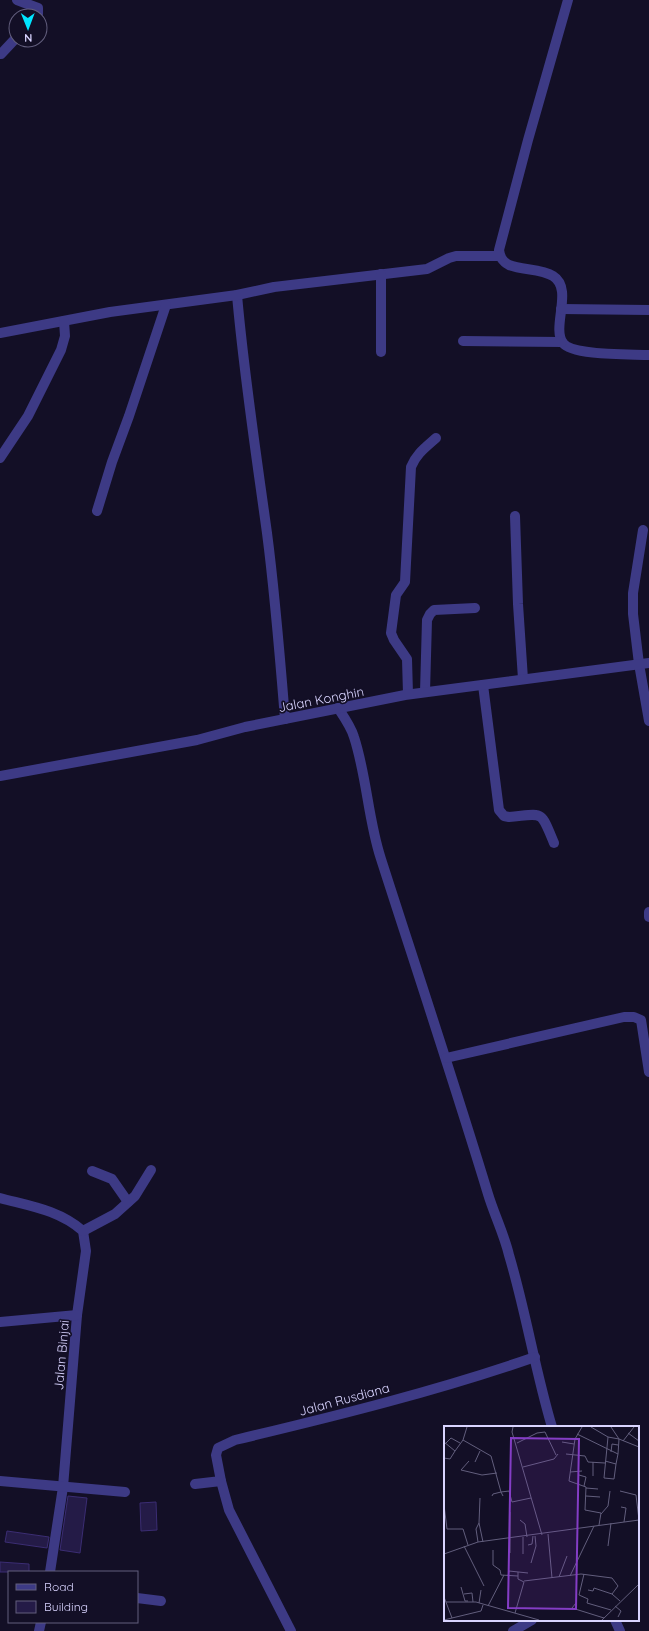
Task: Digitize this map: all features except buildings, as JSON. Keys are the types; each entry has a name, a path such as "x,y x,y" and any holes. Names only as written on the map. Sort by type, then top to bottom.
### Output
{"street":[{"path":"17,0 38,8"},
{"path":"562,342 560,337 562,289 560,284 554,276 513,266 504,262 500,256 499,250 524,154 568,0"},
{"path":"1,54 8,47"},
{"path":"0,333 64,320 237,295 274,287 427,269 456,256 500,256"},
{"path":"381,274 381,352"},
{"path":"237,295 241,347 267,534 285,720"},
{"path":"97,511 112,462 130,416 166,305"},
{"path":"561,308 649,310"},
{"path":"0,458 28,416 61,350 65,336 64,320"},
{"path":"463,341 562,342 569,347 581,351 609,354 649,355"},
{"path":"408,694 407,659 391,633 394,604 396,595 405,582 411,466 421,451 436,438"},
{"path":"515,516 518,604 523,679"},
{"path":"643,530 633,593 633,614 644,664 649,721"},
{"path":"425,692 426,620 434,610 475,608"},
{"name":"Jalan Konghin","path":"0,776 197,740 244,727 285,720 408,694 644,664"},
{"path":"483,685 499,810 504,816 509,817 539,815 543,818 554,843"},
{"path":"338,708 352,730 355,738 380,856 446,1058 492,1207 509,1253 528,1334 535,1357 543,1398 552,1426"},
{"path":"649,912 649,917"},
{"path":"446,1058 624,1017 634,1017 641,1020 649,1072"},
{"path":"0,1198 57,1214 72,1222 83,1231 115,1214 135,1196 150,1170"},
{"path":"92,1171 112,1178 128,1202"},
{"name":"Jalan Binjai","path":"50,1571 63,1487 77,1315 86,1251 83,1231"},
{"path":"0,1322 77,1315"},
{"name":"Jalan Rusdiana","path":"221,1481 216,1455 218,1448 235,1440 446,1385 535,1357"},
{"path":"0,1481 125,1492"},
{"path":"195,1484 221,1481 229,1510 291,1631"},
{"path":"138,1598 161,1601"},
{"path":"513,1631 530,1621"},
{"path":"615,1621 620,1631"}]}
